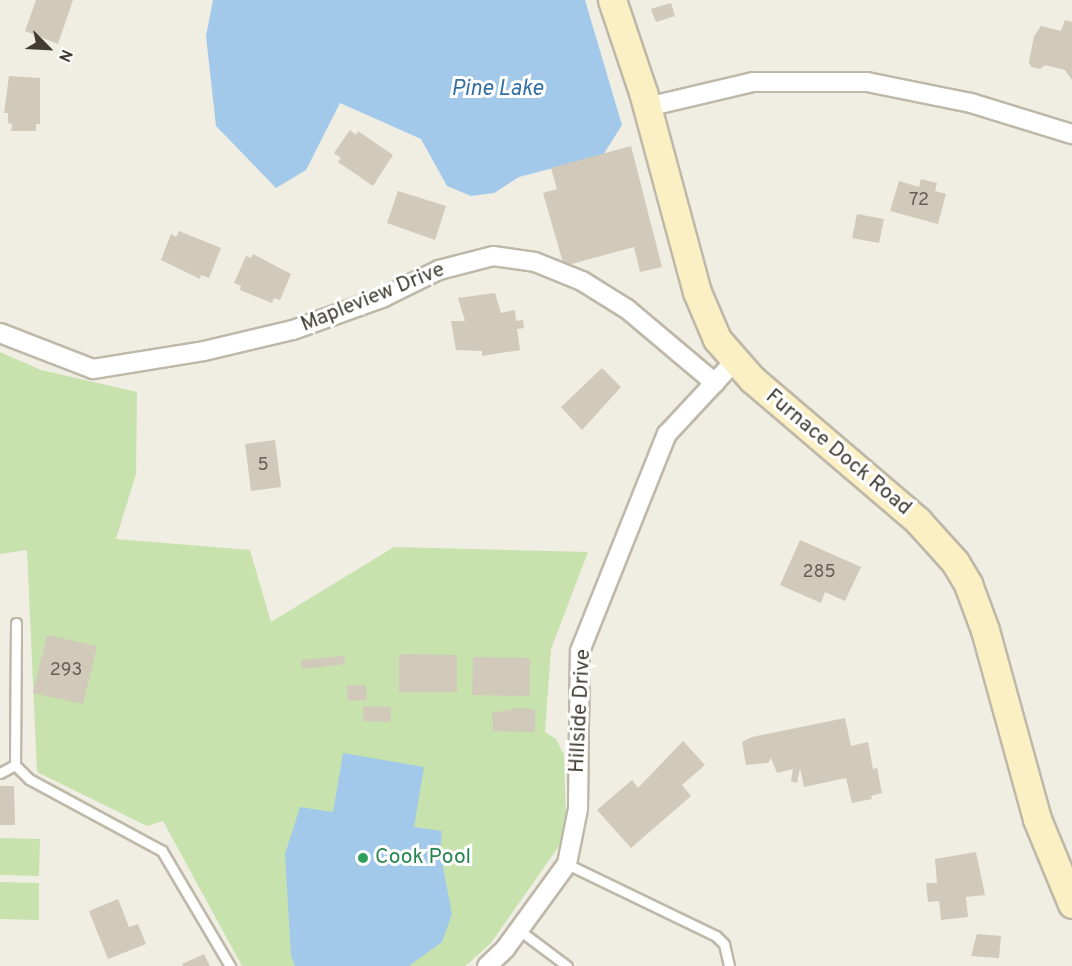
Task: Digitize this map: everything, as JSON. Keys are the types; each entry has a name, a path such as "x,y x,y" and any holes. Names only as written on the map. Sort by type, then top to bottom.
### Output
{"street":[{"name":"Furnace Dock Road","path":"612,0 647,107 697,292 717,339 734,362 918,521 955,562 968,584 985,630 1037,819 1072,904"},
{"path":"647,107 753,82 867,82 971,103 1072,134"},
{"name":"Mapleview Drive","path":"0,333 93,369 204,351 292,330 382,298 439,270 493,256 535,262 582,281 627,309 715,383"},
{"name":"Hillside Drive","path":"487,966 519,930 567,864 578,809 580,651 667,434 734,362"}],"lane":[{"path":"16,623 15,765 29,779 162,851 230,966"},
{"path":"0,773 15,765"},
{"path":"567,864 716,936 724,944 729,966"},
{"path":"519,930 567,966"}],"green space":[{"path":"0,352 41,370 137,392 136,474 116,539 250,550 271,622 394,547 588,552 551,649 545,732 556,739 564,755 566,818 561,843 491,943 465,966 242,966 163,821 147,826 37,772 27,550 0,554"},
{"path":"0,838 40,839 39,876 0,875"},
{"path":"0,882 39,883 39,920 0,919"}],"water":[{"name":"Pine Lake","path":"213,0 585,0 622,125 603,155 519,177 494,193 471,196 447,186 421,139 340,103 306,170 276,188 216,126 206,36"},
{"name":"Cook Pool","path":"343,753 424,767 414,827 442,831 440,851 452,914 442,942 409,966 295,966 291,956 285,854 300,807 333,812"}],"building":[{"path":"36,0 73,0 58,44 25,31"},
{"path":"671,3 675,16 656,22 651,9"},
{"path":"1065,20 1072,22 1072,80 1065,70 1045,65 1040,69 1031,67 1029,62 1034,36 1041,26 1061,31"},
{"path":"9,76 40,78 40,124 36,124 36,131 11,131 12,124 8,123 8,113 4,113"},
{"path":"350,130 356,135 358,131 393,155 373,186 338,162 341,158 334,153"},
{"path":"631,146 662,267 640,272 634,247 564,266 543,193 557,189 551,168"},
{"path":"921,179 937,183 935,191 946,194 938,224 890,211 899,181 919,187"},
{"path":"398,191 446,206 435,240 387,223"},
{"path":"857,214 884,219 879,243 852,238"},
{"path":"179,231 221,248 209,278 201,275 200,279 161,260 171,234 176,237"},
{"path":"253,254 291,274 280,300 274,298 272,303 240,290 241,286 234,283 246,256 251,258"},
{"path":"495,293 501,313 515,310 516,321 523,320 524,328 517,329 520,350 482,356 482,351 456,350 451,321 465,321 458,298"},
{"path":"602,368 621,387 582,430 561,407"},
{"path":"275,440 281,487 251,491 245,444"},
{"path":"800,540 861,567 845,601 825,592 821,603 780,585"},
{"path":"47,635 97,646 83,704 33,693"},
{"path":"399,654 457,655 457,692 399,692"},
{"path":"344,656 345,664 302,669 301,660"},
{"path":"473,657 530,658 530,696 472,695"},
{"path":"366,685 367,700 348,701 347,686"},
{"path":"364,706 391,707 390,722 363,721"},
{"path":"519,708 535,709 535,732 493,731 492,713"},
{"path":"845,718 851,746 868,742 873,769 877,768 882,793 871,796 872,799 852,803 846,778 804,787 800,768 797,783 791,781 793,769 777,773 771,758 768,763 746,765 742,742 752,737"},
{"path":"683,741 705,765 682,785 691,796 631,848 597,810 632,780 638,788"},
{"path":"0,786 14,786 15,825 0,825"},
{"path":"976,852 985,895 966,897 968,917 941,920 939,901 928,902 926,883 937,883 935,859"},
{"path":"118,899 129,927 138,924 146,944 108,959 89,911"},
{"path":"977,934 1001,936 999,958 971,956"},
{"path":"204,954 210,966 183,966 182,964"}],"place":[{"name":"Cook Pool","path":"363,858"}]}
